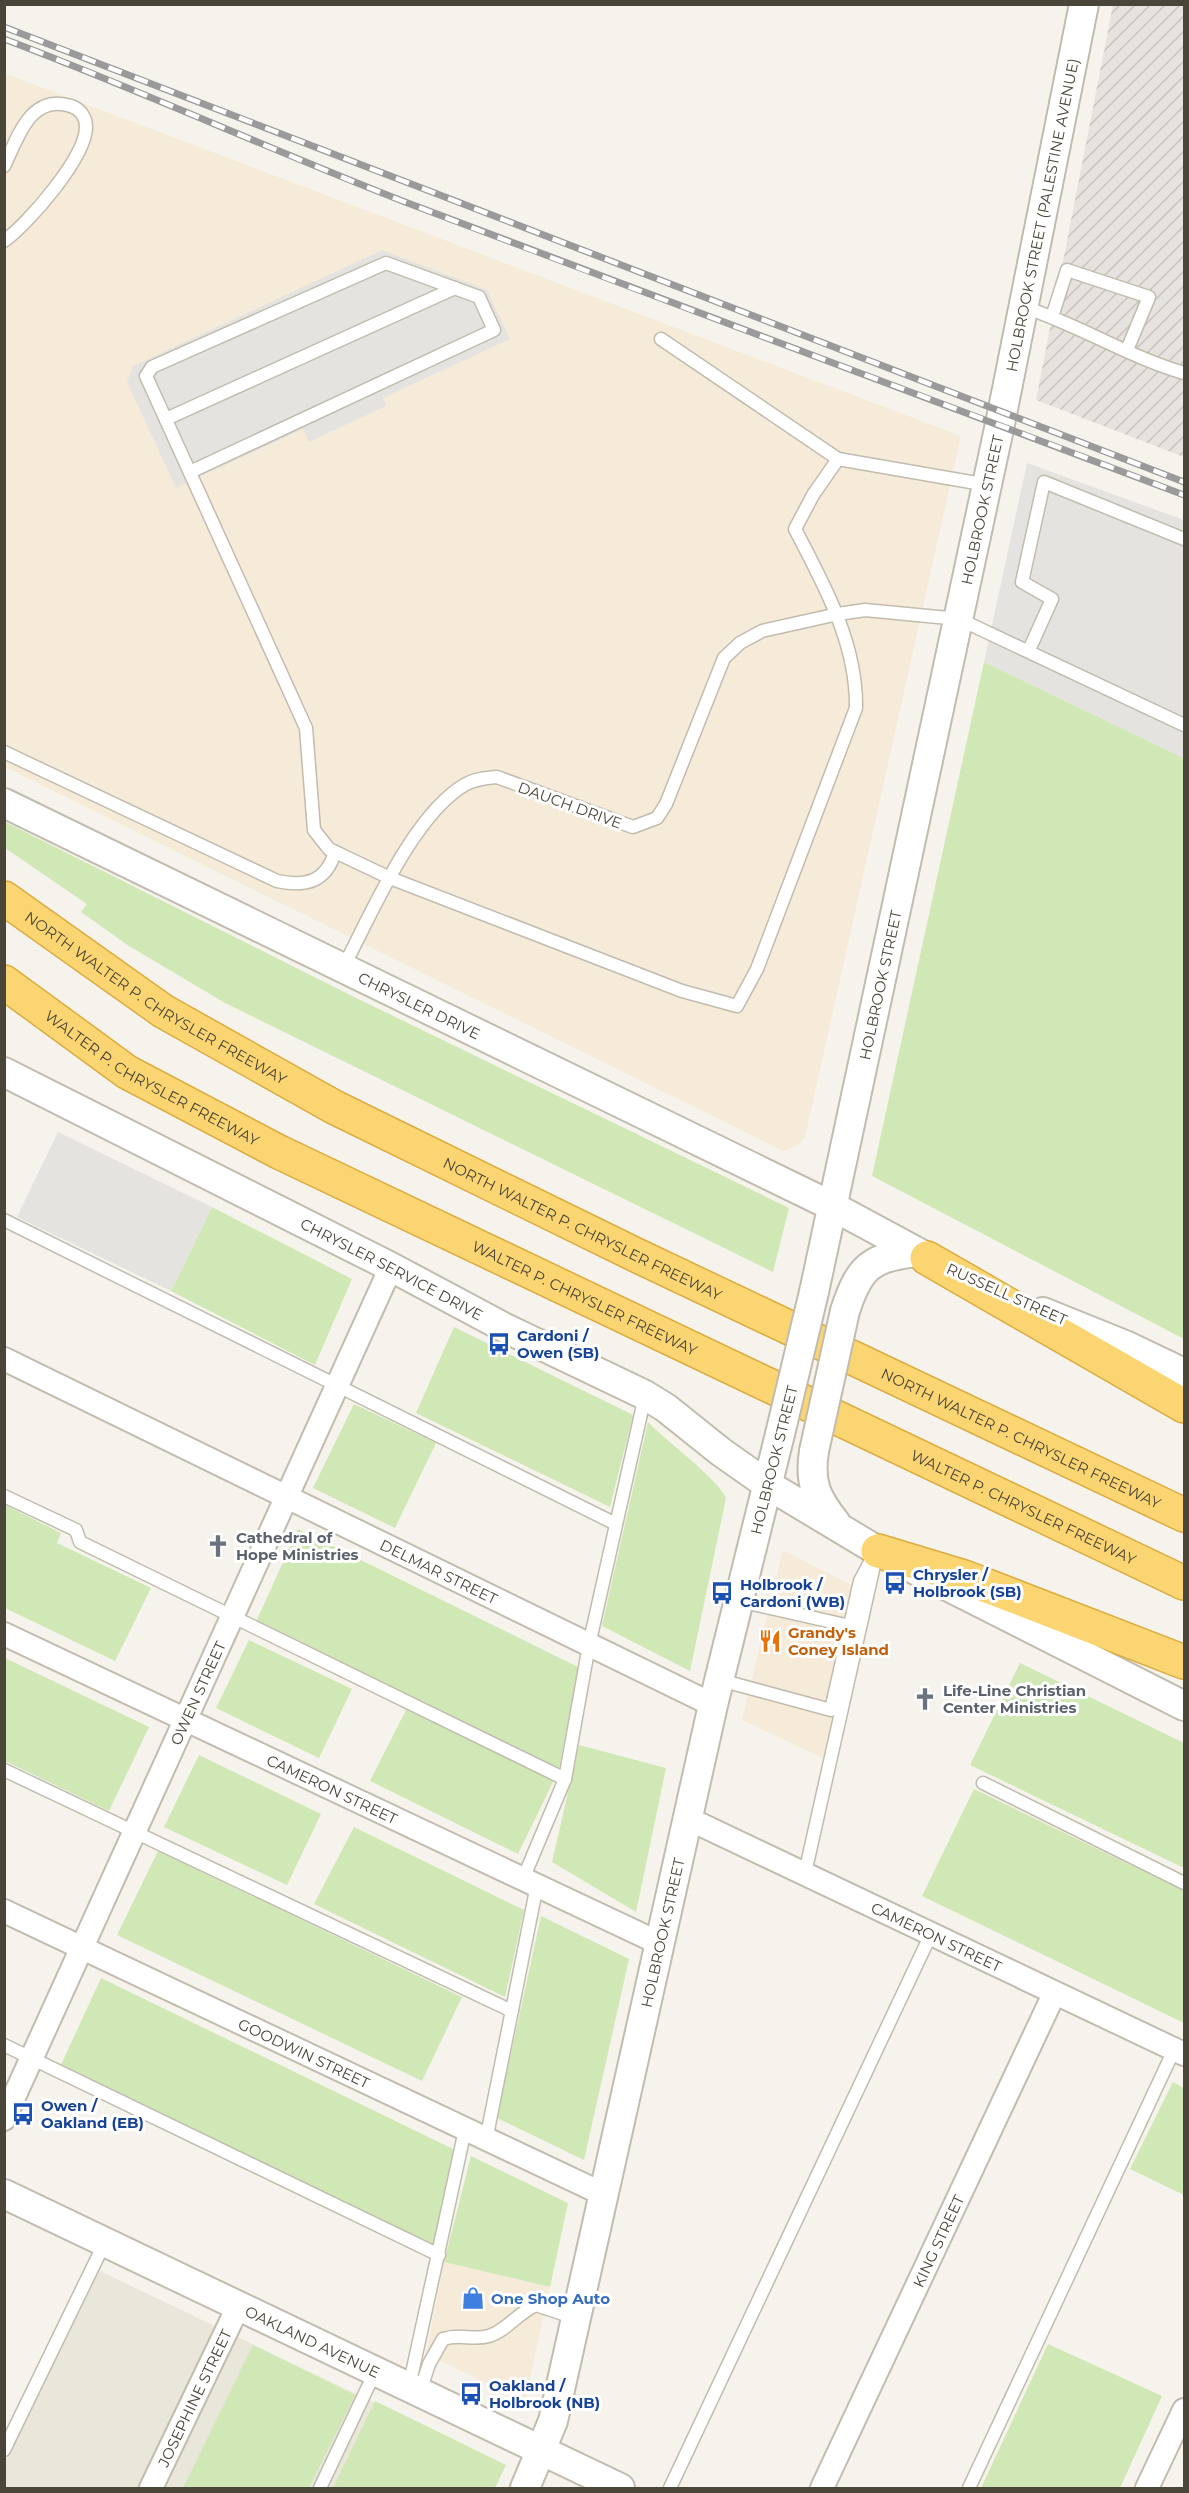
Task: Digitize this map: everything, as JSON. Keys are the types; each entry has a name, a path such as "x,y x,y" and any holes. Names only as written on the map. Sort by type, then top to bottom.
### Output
{"highway":[{"name":"NORTH WALTER P. CHRYSLER FREEWAY","path":"4,898 163,1011 334,1107 636,1255 1185,1515"},
{"name":"WALTER P. CHRYSLER FREEWAY","path":"4,982 127,1072 279,1152 1185,1583"},
{"path":"921,1255 1185,1406"},
{"path":"873,1548 964,1577 1185,1662"}],"street":[{"name":"HOLBROOK STREET (PALESTINE AVENUE)","path":"1000,424 1084,4"},
{"name":"HOLBROOK STREET","path":"525,2488 543,2451 553,2421 717,1692 834,1207 1000,424"},
{"name":"CHRYSLER DRIVE","path":"4,803 834,1207"},
{"name":"CHRYSLER SERVICE DRIVE","path":"12,1079 391,1267 507,1329 645,1395 666,1408 721,1452 768,1485 873,1548"},
{"name":"RUSSELL STREET","path":"834,1207 921,1255 1025,1305 1125,1345 1185,1373"},
{"path":"839,1528 826,1511 813,1485 814,1451 845,1311 853,1287 864,1272 884,1256 921,1255"},
{"name":"OWEN STREET","path":"4,2119 391,1267"},
{"name":"DELMAR STREET","path":"4,1359 589,1645 717,1692"},
{"path":"873,1548 1185,1706"},
{"name":"CAMERON STREET","path":"4,1634 661,1944"},
{"name":"CAMERON STREET","path":"689,1819 1179,2052"},
{"name":"GOODWIN STREET","path":"4,1911 603,2194"},
{"name":"KING STREET","path":"822,2488 1054,1994"},
{"name":"OAKLAND AVENUE","path":"4,2194 620,2488"},
{"name":"JOSEPHINE STREET","path":"151,2488 238,2307"},
{"path":"1148,2488 1185,2410"}],"lane":[{"path":"4,166 28,117 36,110 56,104 66,104 81,113 86,123 79,151 35,214 4,241"},
{"path":"190,472 494,330 479,297 386,263 152,367 146,375 306,728 314,830 335,852 390,878 682,992 736,1006 757,969 856,708 856,690 838,614 795,529 813,495 838,459"},
{"path":"1052,317 1067,270 1149,297 1127,350"},
{"path":"166,419 454,288"},
{"path":"1024,307 1052,317 1162,366 1185,372"},
{"path":"661,339 838,459 988,485"},
{"path":"1029,650 1052,599 1022,582 1044,482 1185,539"},
{"name":"DAUCH DRIVE","path":"343,968 398,861 436,810 465,784 481,778 497,777 620,825 633,827 657,818 675,788 724,658 740,643 762,631 865,610 959,619 1185,725"},
{"path":"4,752 278,881 293,884 311,881 325,874 335,852"},
{"path":"4,1220 614,1523"},
{"path":"415,2391 439,2255 512,2011 530,1882 565,1779 614,1523 645,1395"},
{"path":"4,1496 76,1530 80,1542 565,1779"},
{"path":"717,1692 831,1710 860,1581 873,1548"},
{"path":"805,1873 873,1548"},
{"path":"740,1601 850,1626"},
{"path":"4,1770 512,2011"},
{"path":"983,1783 1185,1882"},
{"path":"670,2488 931,1934"},
{"path":"4,2045 439,2255"},
{"path":"969,2488 1179,2052"},
{"path":"4,2450 105,2242"},
{"path":"415,2391 443,2339 457,2334 474,2339 492,2335 536,2305 575,2318"},
{"path":"320,2488 375,2372"}],"shaded area":[{"path":"1113,5 1184,5 1184,457 1036,400"},
{"path":"4,73 961,436 805,1137 799,1145 783,1151 5,767"},
{"path":"382,250 487,290 510,339 383,398 386,406 309,442 303,429 176,488 127,382 133,366"},
{"path":"1027,463 1184,520 1184,758 984,662"},
{"path":"58,1132 212,1207 171,1291 17,1217"},
{"path":"783,1550 863,1591 827,1760 742,1720"},
{"path":"444,2262 550,2287 525,2402 426,2354"},
{"path":"98,2270 502,2464 490,2488 5,2488 4,2463"}],"green space":[{"path":"984,662 1184,758 1184,1339 872,1176"},
{"path":"5,822 350,995 789,1208 773,1272 225,1003 129,946 81,912 87,904 5,848"},
{"path":"212,1207 352,1279 315,1365 171,1291"},
{"path":"454,1327 633,1415 610,1507 416,1413"},
{"path":"354,1404 436,1443 395,1528 313,1488"},
{"path":"648,1422 713,1480 726,1498 690,1671 602,1626"},
{"path":"5,1505 61,1533 57,1543 151,1588 115,1661 5,1608"},
{"path":"298,1529 578,1667 559,1769 256,1622"},
{"path":"249,1640 352,1689 319,1758 216,1708"},
{"path":"5,1658 149,1727 109,1811 5,1761"},
{"path":"1020,1663 1184,1743 1184,1868 970,1765"},
{"path":"408,1706 555,1778 518,1854 370,1781"},
{"path":"579,1745 666,1768 636,1912 552,1862"},
{"path":"199,1755 321,1814 287,1885 164,1827"},
{"path":"974,1789 1184,1891 1184,2023 922,1896"},
{"path":"354,1827 524,1910 505,1997 314,1904"},
{"path":"158,1851 462,1997 422,2081 117,1935"},
{"path":"541,1916 629,1959 584,2160 497,2118"},
{"path":"101,1978 455,2150 435,2247 60,2067"},
{"path":"1173,2082 1184,2088 1184,2195 1130,2169"},
{"path":"471,2156 568,2203 550,2287 444,2262"},
{"path":"1048,2344 1162,2396 1120,2488 981,2488"},
{"path":"253,2345 355,2395 309,2488 183,2488"},
{"path":"375,2401 506,2465 495,2488 333,2488"}],"railway":[{"path":"4,27 1184,482"},
{"path":"4,39 405,202 1184,495"}],"place":[{"name":"Cardoni / Owen (SB)","path":"499,1344"},
{"name":"Cathedral of Hope Ministries","path":"218,1546"},
{"name":"Chrysler / Holbrook (SB)","path":"895,1583"},
{"name":"Holbrook / Cardoni (WB)","path":"722,1593"},
{"name":"Grandy's Coney Island","path":"770,1641"},
{"name":"Life-Line Christian Center Ministries","path":"925,1699"},
{"name":"Owen / Oakland (EB)","path":"23,2114"},
{"name":"One Shop Auto","path":"473,2298"},
{"name":"Oakland / Holbrook (NB)","path":"471,2394"}]}
